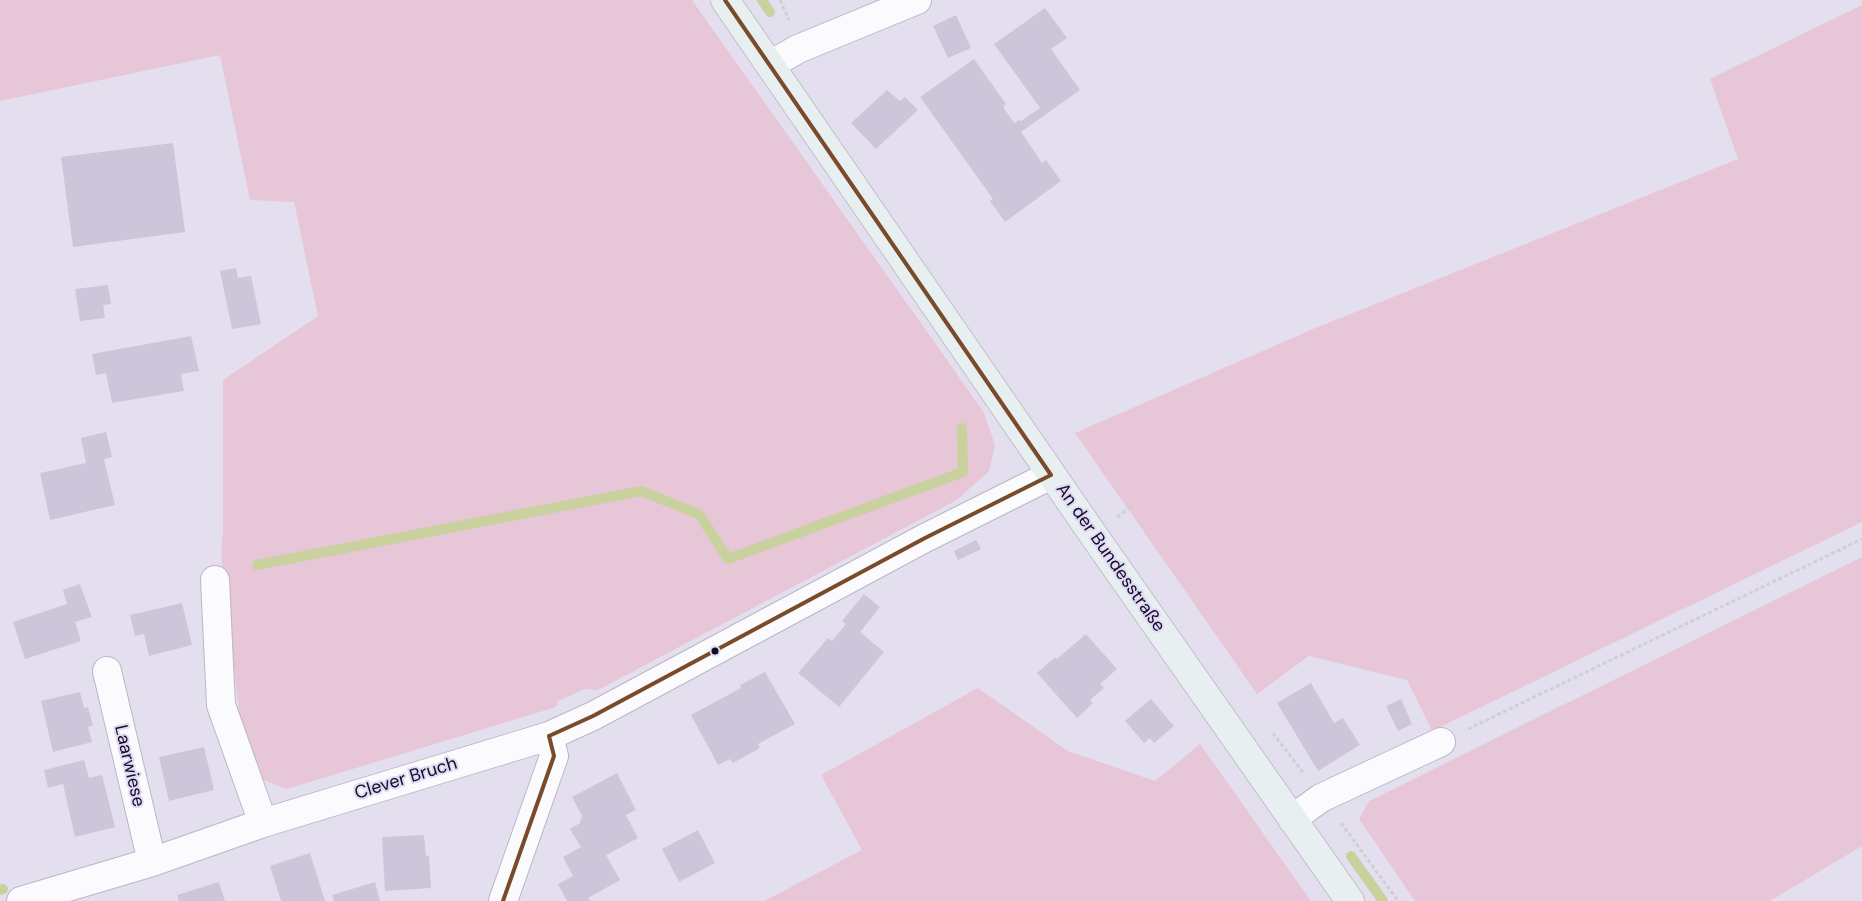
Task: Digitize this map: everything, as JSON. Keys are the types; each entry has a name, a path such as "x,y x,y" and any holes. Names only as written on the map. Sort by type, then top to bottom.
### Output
{"main road":[{"name":"An der Bundesstraße","path":"725,0 1051,475 1350,901"}],"street":[{"path":"770,66 798,49 917,0"},
{"name":"Clever Bruch","path":"21,901 152,862 263,823 549,736 593,716 925,538 1051,475"},
{"path":"215,580 221,705 263,823"},
{"name":"Laarwiese","path":"107,671 152,862"},
{"path":"503,901 554,756 549,736"},
{"path":"1292,819 1321,798 1440,742"}],"path":[{"path":"1114,508 1125,523"},
{"path":"1440,742 1862,539"},
{"path":"1267,726 1398,901"}],"shaded area":[{"path":"0,0 692,0 983,411 995,445 989,471 957,500 598,690 585,689 558,701 556,707 287,789 261,779 239,713 221,552 223,533 223,380 318,316 294,202 250,200 220,55 0,101"},
{"path":"1862,5 1862,522 1432,731 1407,680 1309,656 1257,694 1075,433 1313,329 1738,159 1710,79"},
{"path":"1862,557 1862,846 1770,901 1415,901 1359,819 1369,801"},
{"path":"978,688 1068,751 1155,781 1200,744 1311,901 764,901 862,850 821,775"}],"building":[{"path":"1045,8 1067,38 1051,49 1080,90 1021,132 1042,163 1046,160 1061,181 1005,222 990,201 993,199 920,97 974,59 1006,104 1003,107 1014,123 1019,120 1021,121 1040,108 994,44"},
{"path":"956,15 971,48 948,58 933,26"},
{"path":"887,90 900,101 905,97 918,110 876,149 851,123"},
{"path":"173,143 185,232 73,247 61,157"},
{"path":"236,268 238,278 251,276 261,324 232,329 220,271"},
{"path":"108,285 111,304 103,305 105,318 80,321 75,289"},
{"path":"191,336 199,371 181,374 184,391 112,403 106,373 96,375 92,354"},
{"path":"106,432 112,457 104,459 115,505 50,520 40,473 86,463 81,438"},
{"path":"976,540 981,549 958,560 954,551"},
{"path":"80,584 92,617 75,622 81,641 25,659 13,622 67,604 63,590"},
{"path":"864,594 880,607 860,632 884,652 839,707 798,673 828,638 832,641 846,624 842,621"},
{"path":"182,603 192,645 149,656 144,634 135,636 130,615"},
{"path":"1086,634 1117,669 1100,684 1104,688 1090,700 1093,703 1077,718 1037,673 1055,657 1057,659"},
{"path":"765,672 795,724 758,744 760,748 733,763 730,759 718,765 691,715 741,688 740,685"},
{"path":"1311,683 1334,723 1343,718 1360,745 1318,771 1277,703"},
{"path":"80,692 84,708 88,707 93,726 88,727 92,742 53,752 41,701"},
{"path":"1151,699 1174,726 1154,743 1150,738 1144,743 1125,721"},
{"path":"1401,699 1412,724 1398,731 1386,706"},
{"path":"204,747 214,790 169,801 159,757"},
{"path":"84,760 89,778 102,775 115,827 75,837 63,784 48,788 44,770"},
{"path":"617,773 636,810 626,815 638,838 606,855 620,880 588,898 590,901 567,901 558,884 573,876 563,857 581,847 570,829 580,823 582,816 572,797"},
{"path":"698,830 715,863 679,882 662,849"},
{"path":"424,835 426,856 429,856 431,888 385,891 382,837"},
{"path":"310,853 325,901 281,901 270,866"},
{"path":"219,882 225,901 179,901 177,895"},
{"path":"375,882 380,901 334,901 332,895"}],"waterway":[{"path":"762,0 770,12"},
{"path":"257,565 641,491 699,514 728,559 963,472 962,428"},
{"path":"1351,856 1383,901"}],"transit line":[{"path":"725,0 1051,475"},
{"path":"549,736 593,716 925,538 1051,475"},
{"path":"503,901 554,756 549,736"}]}
